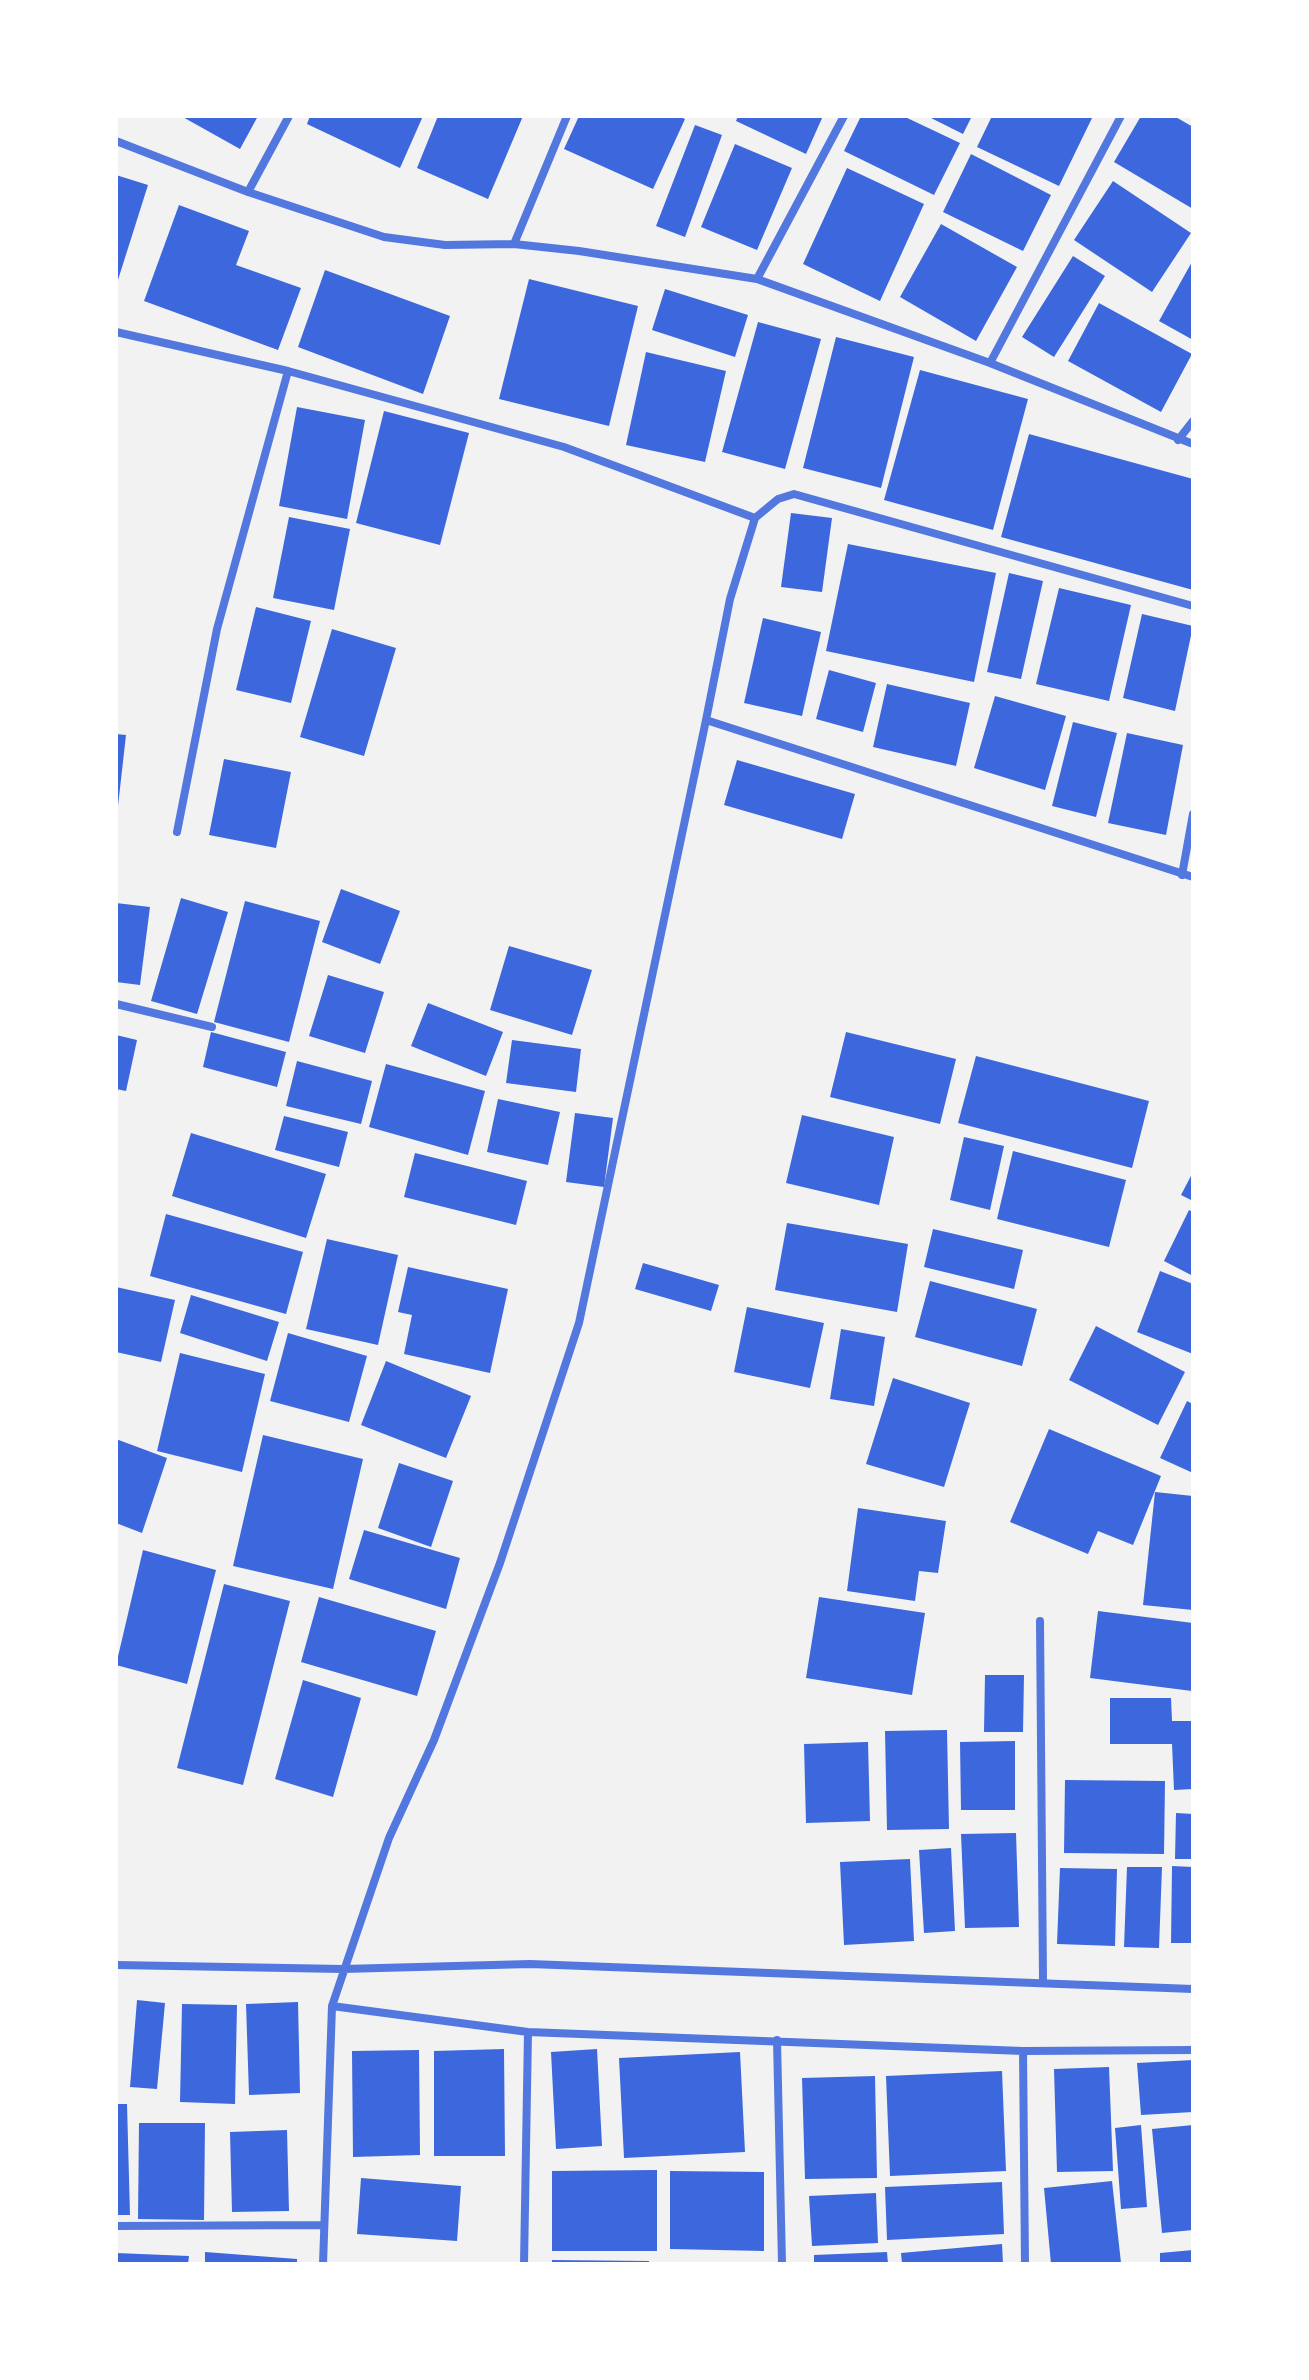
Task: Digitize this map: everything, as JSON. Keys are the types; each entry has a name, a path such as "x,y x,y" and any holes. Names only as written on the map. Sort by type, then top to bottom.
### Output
{"street":[{"path":"248,192 289,116"},
{"path":"514,244 567,116"},
{"path":"757,279 844,116"},
{"path":"990,363 1121,116"},
{"path":"116,141 248,192 384,237 445,245 514,244 757,279 990,363 1193,444"},
{"path":"116,332 288,371 564,447 755,518"},
{"path":"177,832 217,629 288,371"},
{"path":"1178,440 1193,421"},
{"path":"323,2264 332,2006 389,1838 434,1740 491,1590 579,1323 730,599 755,518 778,499 794,494 1193,606"},
{"path":"706,720 1193,877"},
{"path":"1182,875 1193,814"},
{"path":"116,1004 212,1027"},
{"path":"1040,1621 1043,1981"},
{"path":"116,1965 343,1969 530,1964 1193,1989"},
{"path":"332,2006 528,2032 1023,2051 1193,2050"},
{"path":"524,2264 528,2032"},
{"path":"777,2040 782,2264"},
{"path":"1023,2051 1025,2264"},
{"path":"116,2226 324,2225"}],"building":[{"path":"181,116 258,116 240,149"},
{"path":"310,116 423,116 400,168 307,124"},
{"path":"438,116 523,116 488,199 417,168"},
{"path":"579,116 678,116 685,119 653,189 564,149"},
{"path":"738,116 823,116 806,154 736,121"},
{"path":"861,116 903,116 960,143 934,195 844,151"},
{"path":"927,116 972,116 963,134"},
{"path":"992,116 1093,116 1059,186 977,147"},
{"path":"1141,116 1174,116 1193,127 1193,209 1114,162"},
{"path":"695,125 722,135 685,237 656,226"},
{"path":"735,144 792,168 757,250 701,227"},
{"path":"971,154 1051,195 1023,251 943,212"},
{"path":"847,168 924,204 880,301 803,264"},
{"path":"116,175 148,185 117,283 116,283"},
{"path":"1113,181 1191,233 1152,292 1074,240"},
{"path":"179,205 249,231 236,265 301,288 278,350 144,301"},
{"path":"941,224 1017,267 976,341 900,297"},
{"path":"1073,256 1105,276 1054,357 1022,337"},
{"path":"1193,260 1193,340 1159,321"},
{"path":"325,270 450,316 423,394 298,347"},
{"path":"529,279 638,306 609,426 499,399"},
{"path":"665,289 748,315 735,357 652,330"},
{"path":"1099,303 1192,354 1161,412 1068,361"},
{"path":"758,322 821,339 785,469 722,452"},
{"path":"836,337 914,357 881,488 803,468"},
{"path":"646,352 726,371 705,462 626,445"},
{"path":"920,370 1028,399 993,530 884,500"},
{"path":"297,407 365,420 347,519 279,506"},
{"path":"384,411 469,433 440,545 356,523"},
{"path":"1029,434 1193,479 1193,590 1001,537"},
{"path":"791,513 832,518 822,592 781,587"},
{"path":"289,517 350,529 334,610 273,598"},
{"path":"848,544 996,573 974,682 826,651"},
{"path":"1009,573 1043,581 1021,679 987,672"},
{"path":"1059,588 1131,605 1109,701 1036,684"},
{"path":"256,607 311,621 291,703 236,690"},
{"path":"1142,614 1193,626 1175,711 1123,698"},
{"path":"763,618 821,632 802,716 744,703"},
{"path":"332,629 396,648 364,756 300,737"},
{"path":"829,670 876,683 863,732 816,719"},
{"path":"887,684 970,703 956,766 873,747"},
{"path":"995,696 1066,716 1045,790 974,768"},
{"path":"1073,722 1117,733 1096,817 1052,806"},
{"path":"1127,733 1183,745 1166,835 1108,823"},
{"path":"116,734 126,735 118,806 116,806"},
{"path":"224,759 291,772 276,848 209,835"},
{"path":"737,760 855,794 842,839 724,805"},
{"path":"341,889 400,911 380,964 322,942"},
{"path":"181,898 228,912 197,1014 151,1001"},
{"path":"245,901 320,921 289,1042 214,1022"},
{"path":"116,903 150,907 140,985 116,982"},
{"path":"509,946 592,970 572,1035 490,1010"},
{"path":"328,975 384,992 365,1053 309,1036"},
{"path":"428,1003 503,1032 486,1076 411,1046"},
{"path":"211,1032 286,1052 277,1087 203,1067"},
{"path":"846,1032 956,1059 940,1124 830,1097"},
{"path":"116,1035 137,1040 126,1091 116,1089"},
{"path":"512,1040 581,1049 576,1092 506,1083"},
{"path":"976,1056 1149,1101 1132,1168 958,1123"},
{"path":"297,1061 372,1081 361,1124 286,1106"},
{"path":"386,1064 485,1091 468,1155 369,1127"},
{"path":"498,1099 560,1112 548,1165 487,1152"},
{"path":"575,1113 613,1118 604,1187 566,1182"},
{"path":"802,1115 894,1137 879,1205 786,1183"},
{"path":"284,1116 348,1132 339,1167 275,1150"},
{"path":"191,1133 326,1174 306,1238 172,1196"},
{"path":"964,1137 1004,1146 990,1210 950,1200"},
{"path":"1013,1151 1126,1180 1109,1247 997,1219"},
{"path":"415,1153 527,1181 516,1225 404,1197"},
{"path":"1193,1172 1193,1201 1181,1195"},
{"path":"1189,1210 1193,1212 1193,1276 1164,1261"},
{"path":"166,1214 303,1252 286,1314 150,1276"},
{"path":"787,1223 908,1244 897,1312 775,1290"},
{"path":"933,1229 1023,1250 1014,1289 924,1267"},
{"path":"327,1239 398,1255 378,1345 306,1329"},
{"path":"643,1263 719,1285 711,1311 635,1289"},
{"path":"408,1267 508,1289 490,1373 404,1354 412,1315 398,1312"},
{"path":"1160,1271 1193,1284 1193,1354 1137,1332"},
{"path":"930,1281 1037,1309 1022,1366 915,1337"},
{"path":"116,1287 175,1300 161,1362 116,1352"},
{"path":"191,1295 279,1322 267,1361 180,1333"},
{"path":"747,1307 824,1323 810,1388 734,1372"},
{"path":"1096,1326 1185,1372 1158,1425 1069,1380"},
{"path":"841,1329 885,1337 874,1406 830,1399"},
{"path":"288,1333 367,1356 349,1422 270,1401"},
{"path":"180,1353 265,1374 242,1472 157,1451"},
{"path":"386,1361 471,1396 446,1458 361,1425"},
{"path":"893,1378 970,1403 944,1487 866,1464"},
{"path":"1187,1401 1193,1404 1193,1473 1160,1458"},
{"path":"1049,1429 1161,1476 1133,1545 1098,1531 1088,1554 1010,1522"},
{"path":"263,1435 363,1459 333,1589 233,1566"},
{"path":"116,1439 167,1458 142,1533 116,1523"},
{"path":"399,1463 453,1481 431,1547 378,1528"},
{"path":"1155,1492 1193,1496 1193,1610 1143,1605"},
{"path":"858,1508 946,1521 938,1573 919,1571 915,1601 847,1591"},
{"path":"364,1530 460,1558 446,1609 349,1579"},
{"path":"143,1550 216,1570 187,1684 116,1665"},
{"path":"224,1584 290,1601 243,1785 177,1768"},
{"path":"319,1597 436,1631 417,1696 301,1662"},
{"path":"819,1597 925,1613 912,1695 806,1678"},
{"path":"1098,1611 1193,1623 1192,1691 1090,1678"},
{"path":"985,1675 1024,1675 1023,1732 984,1732"},
{"path":"303,1680 361,1698 333,1797 275,1779"},
{"path":"1110,1698 1171,1698 1172,1721 1193,1721 1193,1789 1174,1790 1172,1744 1110,1744"},
{"path":"947,1730 949,1829 887,1830 885,1731"},
{"path":"1015,1741 1015,1810 961,1810 960,1742"},
{"path":"868,1742 870,1821 806,1823 804,1744"},
{"path":"1065,1780 1165,1781 1164,1854 1064,1853"},
{"path":"1176,1813 1193,1814 1193,1859 1175,1859"},
{"path":"1016,1833 1019,1927 965,1928 961,1834"},
{"path":"951,1848 955,1931 924,1933 919,1850"},
{"path":"910,1859 914,1941 844,1945 840,1862"},
{"path":"1172,1866 1193,1867 1193,1943 1171,1943"},
{"path":"1127,1867 1162,1867 1159,1948 1124,1947"},
{"path":"1060,1868 1117,1869 1115,1946 1057,1944"},
{"path":"137,2000 165,2003 157,2089 130,2087"},
{"path":"298,2002 300,2093 249,2095 246,2004"},
{"path":"182,2004 237,2005 235,2104 180,2102"},
{"path":"504,2049 505,2156 434,2156 434,2051"},
{"path":"597,2049 602,2146 556,2149 551,2052"},
{"path":"419,2050 420,2155 353,2157 352,2051"},
{"path":"740,2052 745,2152 624,2158 619,2058"},
{"path":"1193,2060 1193,2112 1141,2115 1137,2063"},
{"path":"1109,2067 1113,2171 1057,2172 1054,2069"},
{"path":"1002,2071 1006,2171 890,2176 886,2076"},
{"path":"875,2076 877,2178 805,2179 802,2078"},
{"path":"116,2104 127,2104 130,2215 116,2215"},
{"path":"139,2123 205,2123 204,2220 138,2219"},
{"path":"1141,2125 1147,2207 1121,2209 1115,2128"},
{"path":"1193,2125 1193,2230 1162,2233 1152,2129"},
{"path":"287,2130 289,2211 232,2212 230,2132"},
{"path":"657,2170 657,2251 552,2251 552,2171"},
{"path":"670,2171 764,2172 764,2251 670,2249"},
{"path":"361,2178 461,2186 457,2241 357,2234"},
{"path":"1112,2181 1121,2263 1051,2264 1044,2188"},
{"path":"1002,2182 1004,2234 887,2240 885,2187"},
{"path":"876,2193 878,2243 812,2246 809,2196"},
{"path":"1002,2244 1003,2264 902,2264 901,2253"},
{"path":"1193,2250 1193,2264 1160,2264 1160,2253"},
{"path":"205,2252 297,2259 297,2264 205,2264"},
{"path":"887,2252 888,2264 814,2264 814,2255"},
{"path":"116,2253 189,2256 188,2264 116,2264"},
{"path":"552,2260 649,2261 649,2264 552,2264"}]}
